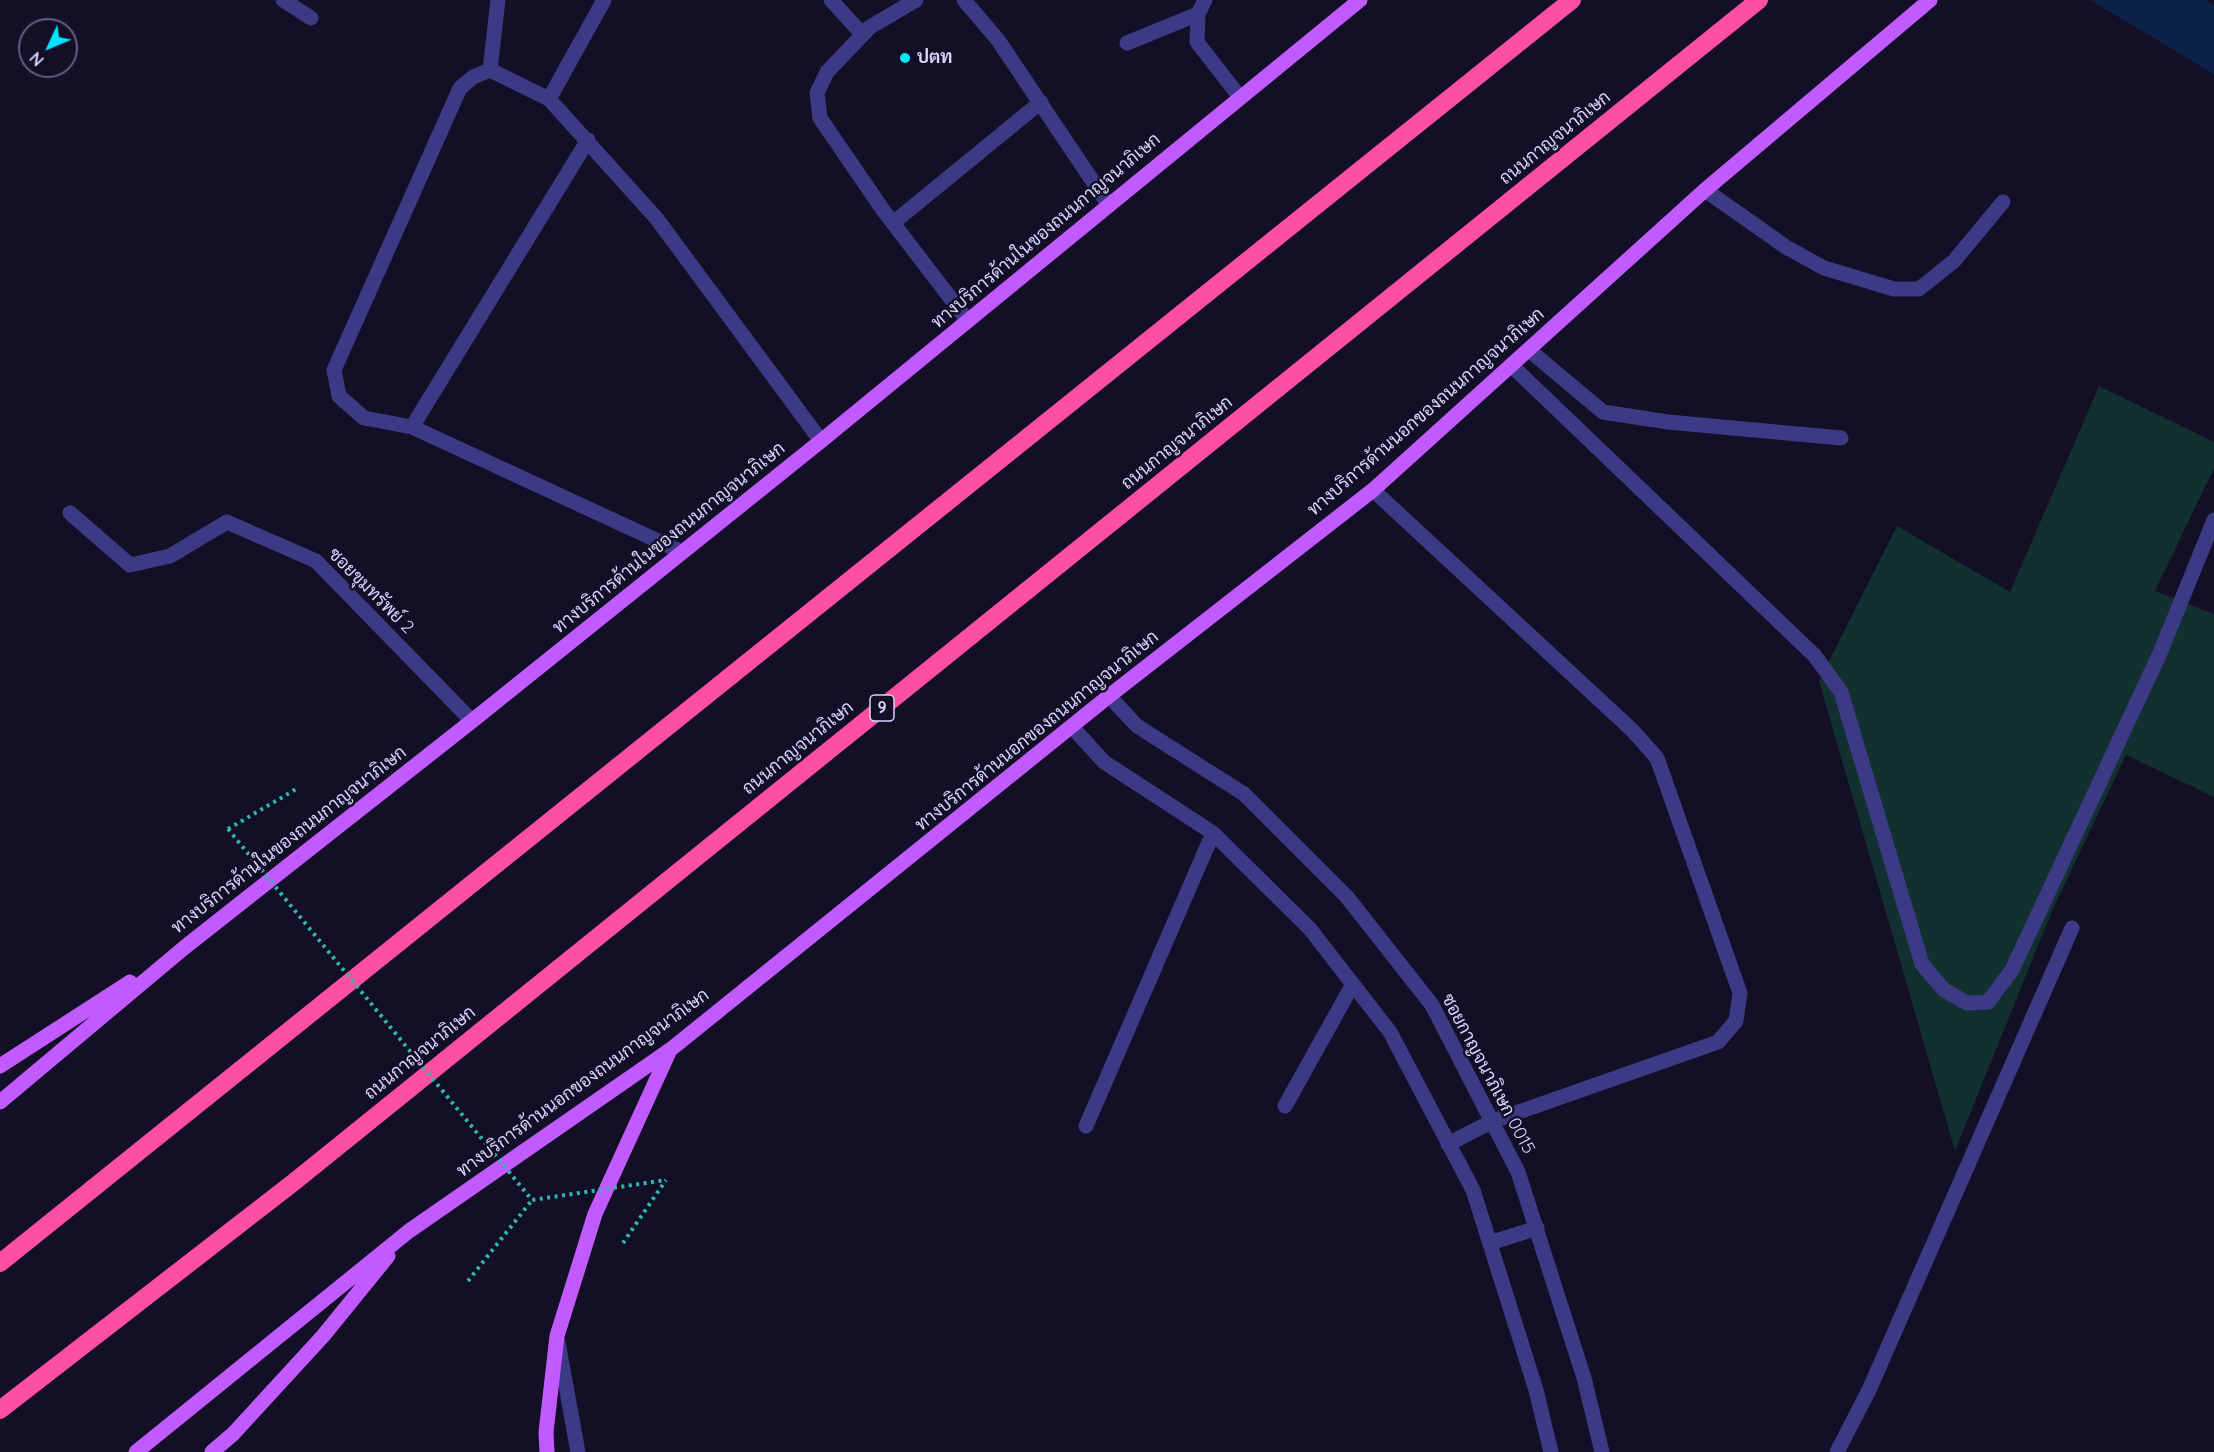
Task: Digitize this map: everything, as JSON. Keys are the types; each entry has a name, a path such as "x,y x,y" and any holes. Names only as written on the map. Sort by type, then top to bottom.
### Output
{"highway":[{"path":"0,1263 1572,0"},
{"name":"ถนนกาญจนาภิเษก","path":"0,1410 294,1182 1759,0"}],"main road":[{"name":"ทางบริการด้านในของถนนกาญจนาภิเษก","path":"0,1102 185,947 472,721 821,441 1239,96 1360,0"},
{"name":"ทางบริการด้านนอกของถนนกาญจนาภิเษก","path":"136,1452 409,1231 670,1050 1073,728 1109,696 1373,490 1705,190 1863,54 1930,0"},
{"path":"0,1066 185,947"},
{"path":"547,1452 546,1432 557,1336 595,1214 670,1050"},
{"path":"213,1452 233,1434 322,1336 409,1231"}],"street":[{"path":"283,0 311,18"},
{"path":"490,70 498,0"},
{"path":"549,99 604,0"},
{"path":"831,0 862,34"},
{"path":"916,0 870,27 827,72 817,93 820,118 893,224 968,321"},
{"path":"964,0 998,40 1108,204"},
{"path":"1205,0 1198,15 1197,42 1239,96"},
{"path":"1127,43 1198,15"},
{"path":"682,552 412,427 364,418 339,396 334,370 460,88 473,77 490,70 549,99 657,219 821,441"},
{"path":"893,224 1041,102"},
{"path":"412,427 588,140"},
{"path":"1705,190 1786,247 1824,268 1894,289 1919,289 1954,261 2002,202"},
{"path":"1529,350 1603,412 1668,422 1841,438"},
{"path":"1512,366 1815,656 1841,692 1922,964 1944,990 1967,1003 1988,1002 2012,970 2160,653 2214,520"},
{"path":"1373,490 1632,730 1657,758 1740,993 1736,1022 1718,1042 1492,1121 1448,1144"},
{"name":"ซอยขุมทรัพย์ 2","path":"70,513 130,565 170,556 227,522 316,561 472,721"},
{"name":"ซอยกาญจนาภิเษก 0015","path":"1109,696 1137,726 1244,794 1347,897 1432,1005 1518,1172 1584,1378 1602,1452"},
{"path":"1073,728 1104,762 1213,833 1310,929 1390,1032 1473,1191 1536,1390 1551,1452"},
{"path":"1086,1126 1213,833"},
{"path":"1837,1452 1874,1379 2072,928"},
{"path":"1286,1106 1353,984"},
{"path":"1490,1243 1537,1228"},
{"path":"557,1336 578,1452"}],"path":[{"path":"298,788 228,829 532,1200"},
{"path":"468,1281 532,1200 666,1180 623,1243"}],"green space":[{"path":"2099,386 2214,442 2214,468 2155,591 2214,614 2214,797 2126,755 2052,911 1955,1151 1819,681 1897,526 2010,592"}],"water":[{"path":"2090,0 2206,0 2214,5 2214,74"}],"place":[{"name":"ปตท","path":"905,58"}]}
